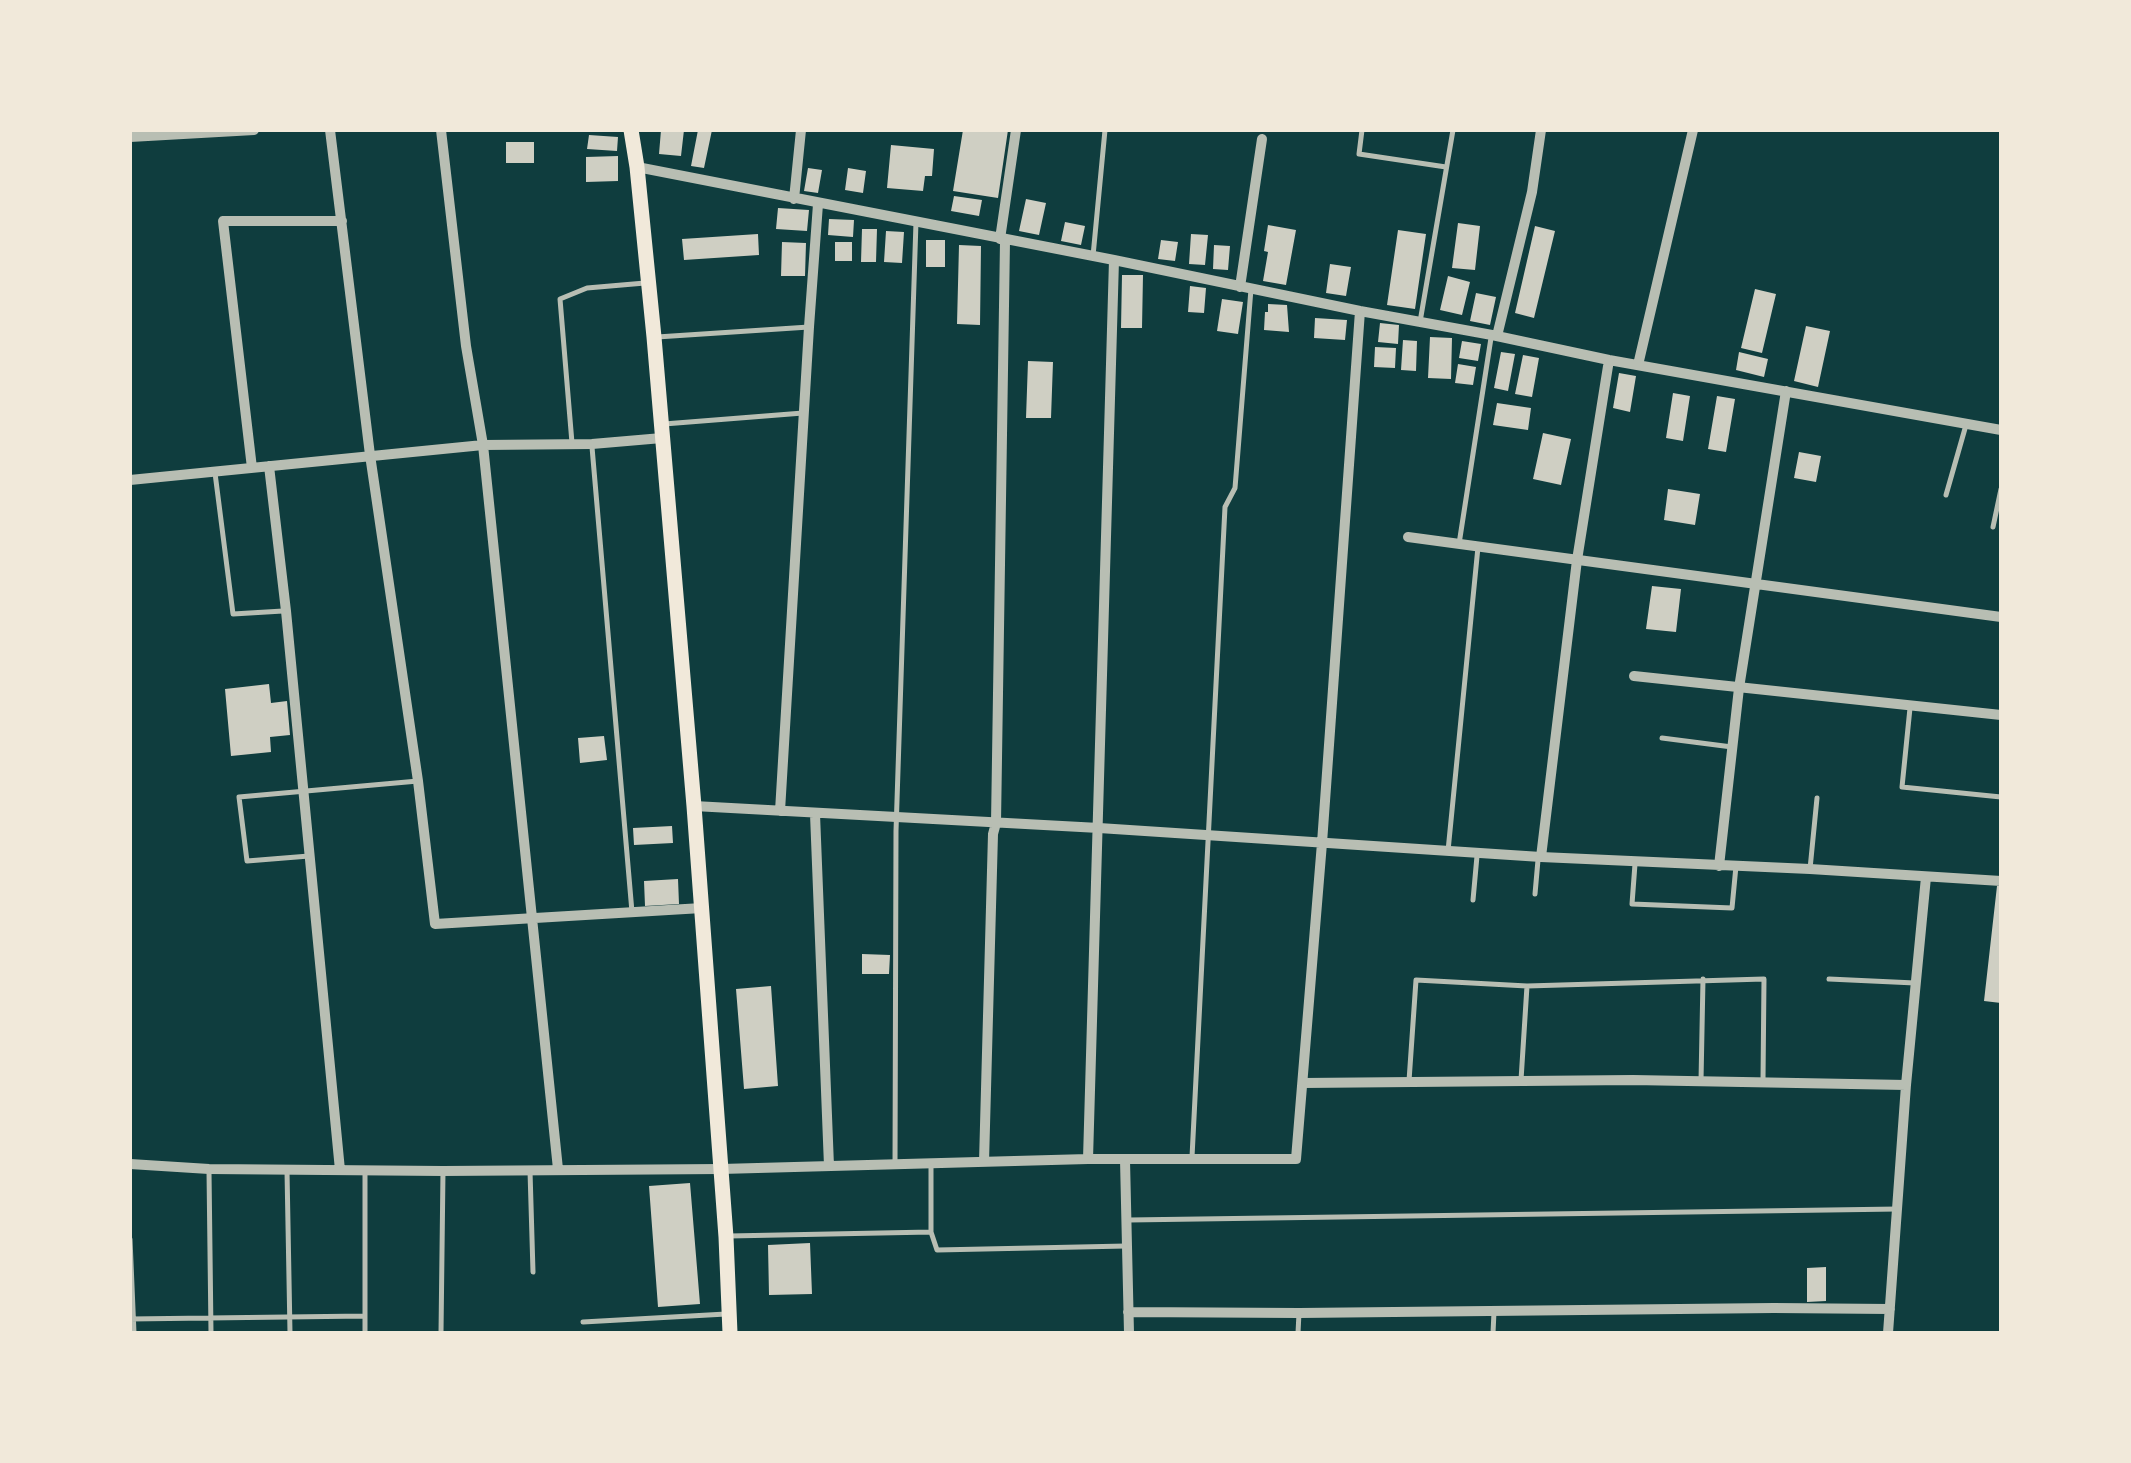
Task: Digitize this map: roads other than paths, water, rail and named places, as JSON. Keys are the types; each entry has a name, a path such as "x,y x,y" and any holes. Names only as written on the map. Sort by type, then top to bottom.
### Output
{"main road":[{"path":"631,130 649,282 694,806 730,1333"}],"street":[{"path":"130,137 254,130"},
{"path":"330,130 370,455 436,924 702,908"},
{"path":"441,130 466,346 483,445 558,1170"},
{"path":"622,130 631,130"},
{"path":"794,199 801,130"},
{"path":"984,1162 996,823 1002,240 1016,130"},
{"path":"1494,336 1532,192 1541,130"},
{"path":"1638,365 1693,130"},
{"path":"1246,288 1262,139"},
{"path":"637,168 1609,360 2001,430"},
{"path":"780,812 818,204"},
{"path":"252,468 223,221 342,221"},
{"path":"1088,1159 1114,260"},
{"path":"130,1164 442,1171 1296,1159 1360,311"},
{"path":"1540,857 1577,560 1609,360"},
{"path":"1719,866 1739,688 1786,391"},
{"path":"130,480 483,445 592,444 662,431"},
{"path":"268,466 286,611 340,1170"},
{"path":"1408,537 2001,617"},
{"path":"1634,676 2001,715"},
{"path":"694,806 2001,881"},
{"path":"815,814 828,1166"},
{"path":"1888,1333 1926,876"},
{"path":"1303,1082 1906,1084"},
{"path":"1125,1160 1128,1333"},
{"path":"1128,1312 1890,1309"}],"lane":[{"path":"1093,256 1105,130"},
{"path":"1362,130 1359,154 1446,168"},
{"path":"1420,322 1453,130"},
{"path":"895,1164 897,817 916,222"},
{"path":"572,443 560,299 587,288 649,282"},
{"path":"1192,1160 1225,507 1235,488 1246,288"},
{"path":"654,337 809,327"},
{"path":"1460,544 1494,336"},
{"path":"662,431 805,413"},
{"path":"1946,495 1966,425"},
{"path":"592,444 632,912"},
{"path":"215,473 233,614 286,611"},
{"path":"1993,528 2001,489"},
{"path":"1448,851 1478,547"},
{"path":"1911,704 1902,787 2001,797"},
{"path":"1662,738 1732,747"},
{"path":"309,856 247,861 239,797 418,781"},
{"path":"1810,868 1818,798"},
{"path":"1472,900 1478,853"},
{"path":"1535,894 1540,857"},
{"path":"1635,862 1632,904 1732,908 1736,866"},
{"path":"1701,1082 1703,979"},
{"path":"1409,1081 1416,980 1527,986 1764,979 1763,1083"},
{"path":"1828,979 1915,984"},
{"path":"1521,1080 1527,986"},
{"path":"931,1163 931,1232 937,1250 1126,1246"},
{"path":"209,1168 211,1333"},
{"path":"287,1168 290,1333"},
{"path":"530,1170 533,1272"},
{"path":"365,1171 365,1333"},
{"path":"441,1333 442,1171"},
{"path":"1126,1220 1898,1209"},
{"path":"726,1236 931,1232"},
{"path":"130,1239 134,1333"},
{"path":"1493,1333 1494,1312"},
{"path":"582,1322 730,1314"},
{"path":"1298,1333 1299,1314"},
{"path":"132,1319 365,1316"}]}
